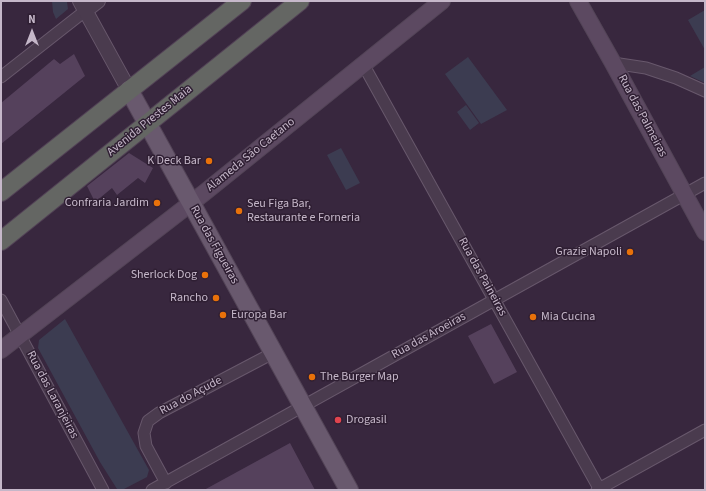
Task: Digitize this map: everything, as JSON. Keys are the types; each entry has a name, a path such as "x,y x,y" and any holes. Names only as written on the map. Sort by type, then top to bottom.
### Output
{"highway":[{"path":"1,192 242,1"},
{"name":"Avenida Prestes Maia","path":"1,241 300,1"}],"main road":[{"name":"Alameda São Caetano","path":"1,350 191,202 442,1"},
{"name":"Rua das Palmeiras","path":"578,1 614,63 705,232"},
{"name":"Rua das Figueiras","path":"129,90 349,490"}],"street":[{"path":"1,77 82,6 98,1"},
{"name":"Rua das Figueiras","path":"82,6 129,90"},
{"path":"614,63 646,68 676,78 705,91"},
{"name":"Rua das Paineiras","path":"363,64 599,490"},
{"name":"Rua das Aroeiras","path":"152,490 705,183"},
{"name":"Rua das Laranjeiras","path":"1,300 103,490"},
{"name":"Rua do Açude","path":"166,483 146,446 144,433 148,421 159,413 273,353"},
{"path":"599,490 705,430"}],"shaded area":[{"path":"52,1 67,2 68,9 56,19 53,12"},
{"path":"705,10 705,50 688,20"},
{"path":"468,57 507,110 481,124 445,74"},
{"path":"705,67 705,83 690,76"},
{"path":"466,105 479,123 470,130 457,112"},
{"path":"341,148 360,183 346,190 327,155"},
{"path":"65,319 149,470 147,477 124,489 117,489 100,462 38,348 39,340"}],"building":[{"path":"74,54 85,76 1,144 1,103 54,59 60,64"},
{"path":"129,153 153,168 145,183 138,178 117,195 112,188 95,202 87,186"},
{"path":"491,324 517,372 494,384 468,336"},
{"path":"290,443 315,490 204,490"}],"place":[{"name":"K Deck Bar","path":"209,161"},
{"name":"Confraria Jardim","path":"157,203"},
{"name":"Seu Figa Bar, Restaurante e Forneria","path":"239,211"},
{"name":"Grazie Napoli","path":"630,252"},
{"name":"Sherlock Dog","path":"205,275"},
{"name":"Rancho","path":"216,298"},
{"name":"Europa Bar","path":"223,315"},
{"name":"Mia Cucina","path":"533,317"},
{"name":"The Burger Map","path":"312,377"},
{"name":"Drogasil","path":"338,420"}]}
